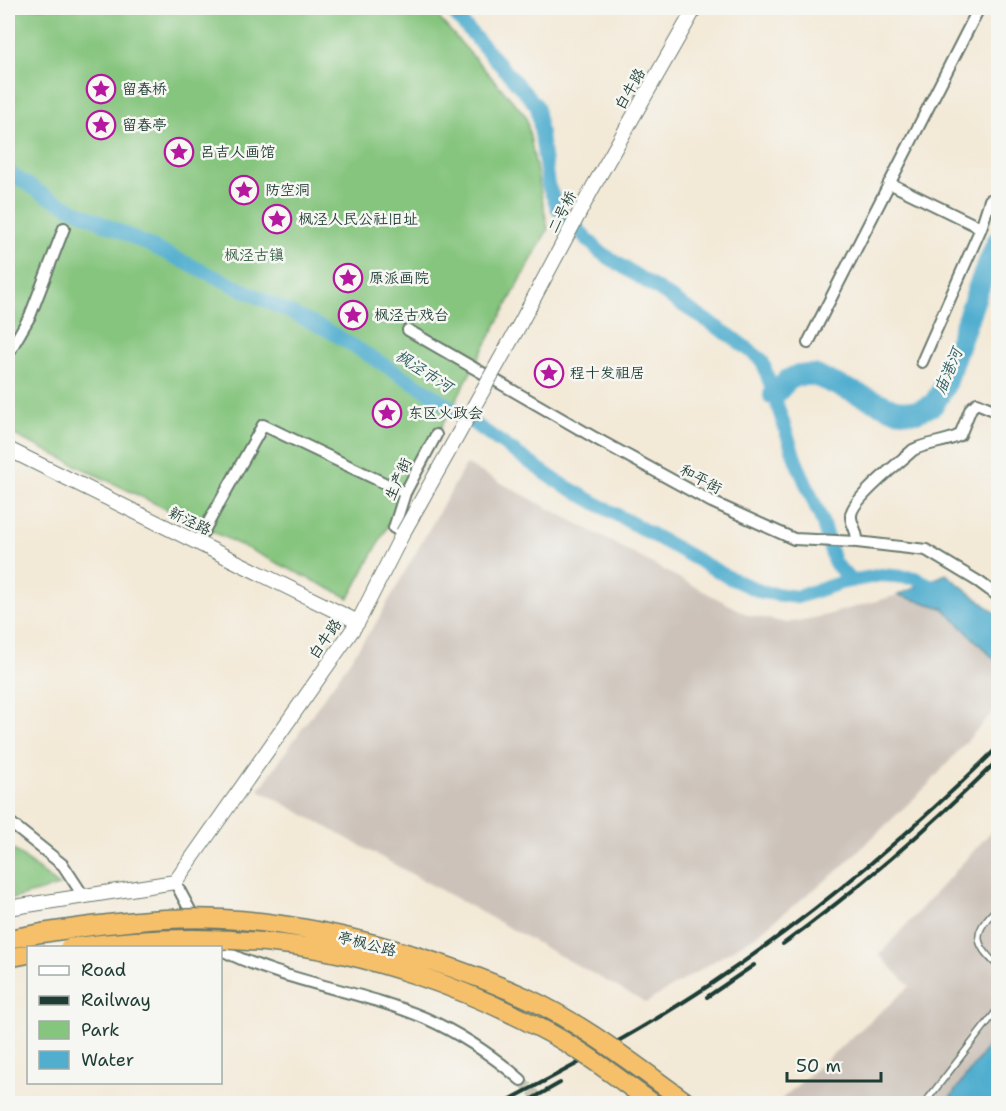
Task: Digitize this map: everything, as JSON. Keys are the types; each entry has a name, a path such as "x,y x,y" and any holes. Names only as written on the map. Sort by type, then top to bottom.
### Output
{"highway":[{"name":"亭枫公路","path":"8,939 122,922 222,919 291,926 411,955 526,997 591,1035 689,1104"},
{"name":"亭枫公路","path":"81,946 156,940 250,941 328,952 407,971 495,1006 542,1029 654,1104"},
{"path":"8,958 27,954"}],"street":[{"name":"白牛路","path":"593,187 695,8"},
{"path":"808,343 979,8"},
{"path":"890,183 981,228"},
{"name":"二号桥","path":"560,252 593,187"},
{"path":"922,362 981,228 990,200"},
{"path":"8,354 30,316 64,228"},
{"name":"白牛路","path":"175,882 358,622 403,533 560,252"},
{"name":"和平街","path":"408,330 595,438 712,502 794,539 845,541 926,550 999,596"},
{"path":"857,542 858,533 850,517 854,504 913,450 924,444 950,440 960,435 971,408 977,403 999,412"},
{"path":"198,543 263,425 405,493"},
{"name":"生产街","path":"403,533 394,528 405,493 436,435"},
{"name":"新泾路","path":"8,449 358,622"},
{"path":"8,822 63,865 84,897"},
{"path":"8,908 175,882 199,927 216,946"},
{"path":"222,949 276,971 423,1017 464,1037 493,1056 521,1080"}],"lane":[{"path":"999,907 986,920 978,941 983,952 999,966"},
{"path":"924,1104 999,1009"}],"shaded area":[{"path":"466,464 748,615 787,623 823,616 898,595 943,608 998,663 998,706 929,784 835,873 755,936 646,1003 259,790 376,623"},
{"path":"998,824 998,1033 946,1103 776,1104 910,986 879,955"}],"green space":[{"name":"枫泾古镇","path":"8,8 430,8 526,116 548,229 349,598 8,432"},
{"path":"8,845 59,886 8,900"}],"water":[{"path":"946,574 998,615 998,663 943,608 898,595"},
{"path":"998,1033 998,1103 946,1103"}],"waterway":[{"name":"枫泾市河","path":"449,8 537,106 548,185 558,209 600,252 732,337 762,360 796,461 822,521 834,562 851,581"},
{"name":"枫泾市河","path":"8,172 46,196 329,331 430,393 558,482 730,578 762,592 797,597 840,583 881,575 915,578 941,590"},
{"name":"庙港河","path":"774,395 788,380 798,375 814,375 895,410 916,412 933,405 943,389 981,281 998,241"}],"tunnel":[{"path":"521,1080 544,1104"}],"railway":[{"path":"501,1104 634,1032 686,1001 749,958 824,902 896,842 998,747"},
{"path":"783,944 894,856 998,760"},
{"path":"707,997 754,965"},
{"path":"523,1104 560,1083"}],"place":[{"name":"留春桥","path":"101,89"},
{"name":"留春亭","path":"101,125"},
{"name":"吕吉人画馆","path":"179,152"},
{"name":"防空洞","path":"244,190"},
{"name":"枫泾人民公社旧址","path":"277,219"},
{"name":"原派画院","path":"348,278"},
{"name":"枫泾古戏台","path":"353,315"},
{"name":"程十发祖居","path":"549,373"},
{"name":"东区火政会","path":"387,413"}]}
